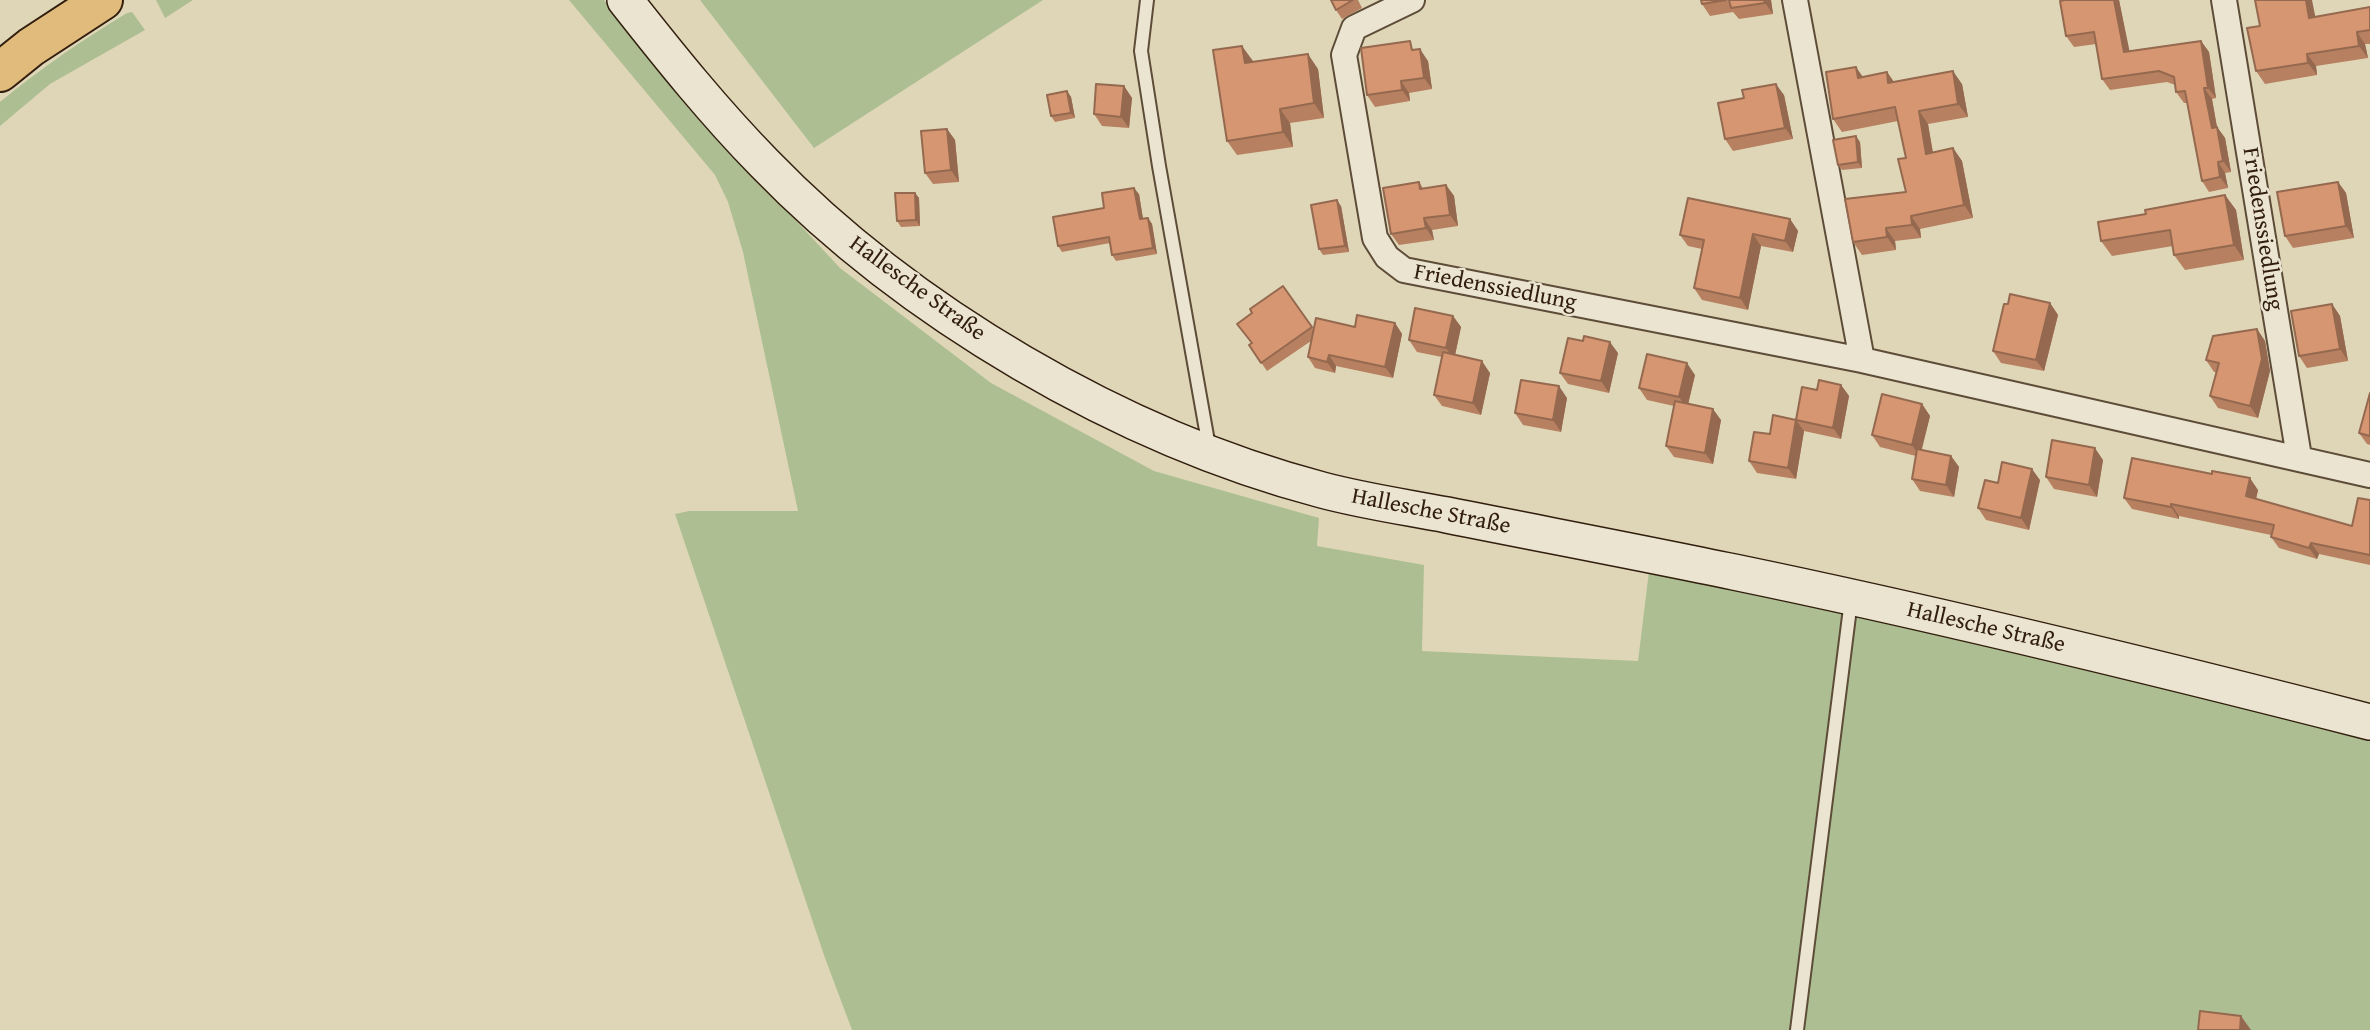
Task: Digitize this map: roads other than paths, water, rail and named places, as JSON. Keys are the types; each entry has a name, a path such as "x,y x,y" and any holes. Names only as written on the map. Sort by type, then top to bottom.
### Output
{"main road":[{"path":"0,72 31,47 103,0"}],"street":[{"name":"Friedenssiedlung","path":"1412,0 1354,28 1344,55 1375,238 1387,257 1404,270 1862,360 2300,457 2370,475"},
{"path":"1795,0 1862,360"},
{"name":"Friedenssiedlung","path":"2224,0 2300,457"},
{"name":"Hallesche Straße","path":"630,7 713,107 765,164 822,218 881,266 924,299 1033,370 1089,401 1211,454 1323,490 1852,596 2161,669 2370,722"}],"lane":[{"path":"1147,0 1141,51 1211,454"},
{"path":"1797,1030 1852,596"}]}
